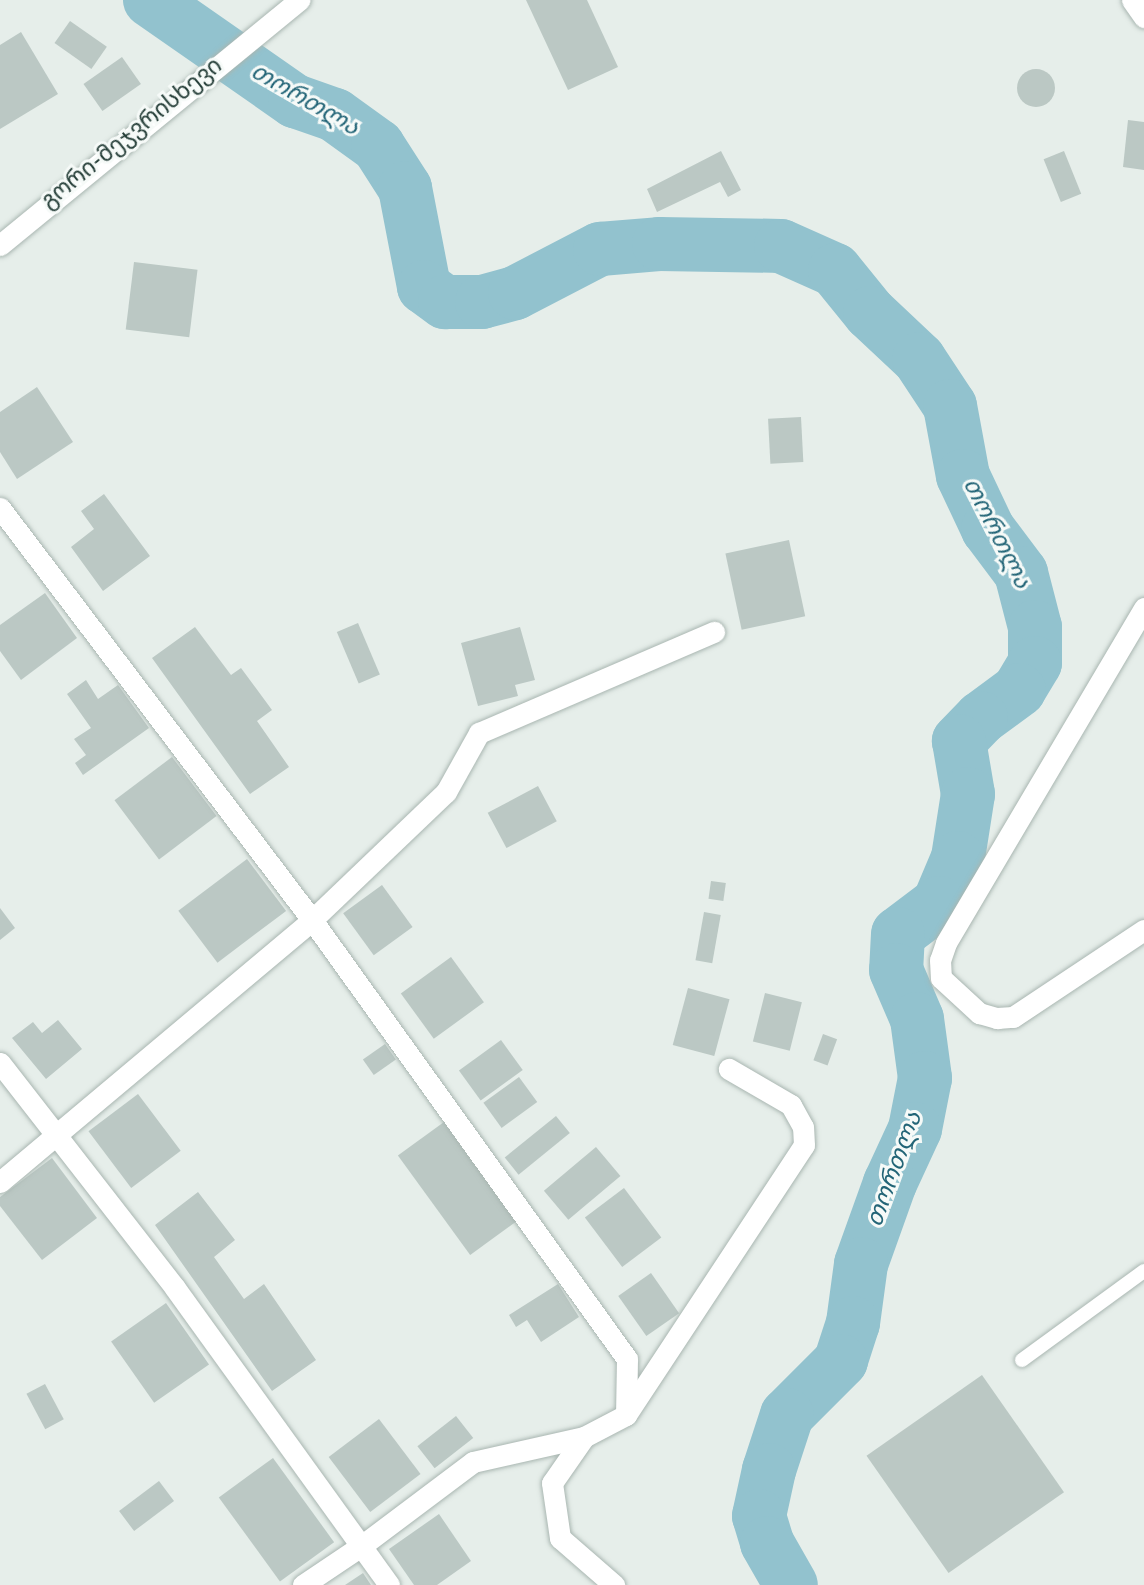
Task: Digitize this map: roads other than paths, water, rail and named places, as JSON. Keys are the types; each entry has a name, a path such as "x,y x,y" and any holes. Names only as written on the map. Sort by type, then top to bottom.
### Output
{"street":[{"name":"გორი-მეჯვრისხევი","path":"0,245 299,0"},
{"path":"1132,0 1144,17"},
{"path":"0,508 312,919 627,1359 626,1415"},
{"path":"1144,608 946,943 940,960 941,978 979,1013 996,1018 1013,1017 1144,930"},
{"path":"0,1182 312,919 446,792 479,733 715,632"},
{"path":"0,1063 175,1288 389,1585"},
{"path":"303,1585 361,1546 473,1462 584,1437 626,1415 804,1145 803,1127 791,1105 729,1069"},
{"path":"584,1437 552,1483 560,1538 614,1585"}],"lane":[{"path":"1022,1360 1144,1271"}],"waterway":[{"name":"თორთლა","path":"150,0 295,101 335,115 378,146 405,188 424,287 445,302 482,302 515,293 600,249 659,244 781,246 835,270 870,313 919,359 950,406 963,476 988,529 1021,573 1035,627 1035,663 1019,690 981,718 959,741 968,794 958,858 939,903 898,934 896,970 917,1019 925,1078 915,1129 890,1183 861,1264 853,1323 841,1361 787,1415 769,1470 759,1516 767,1543 791,1585"}]}
